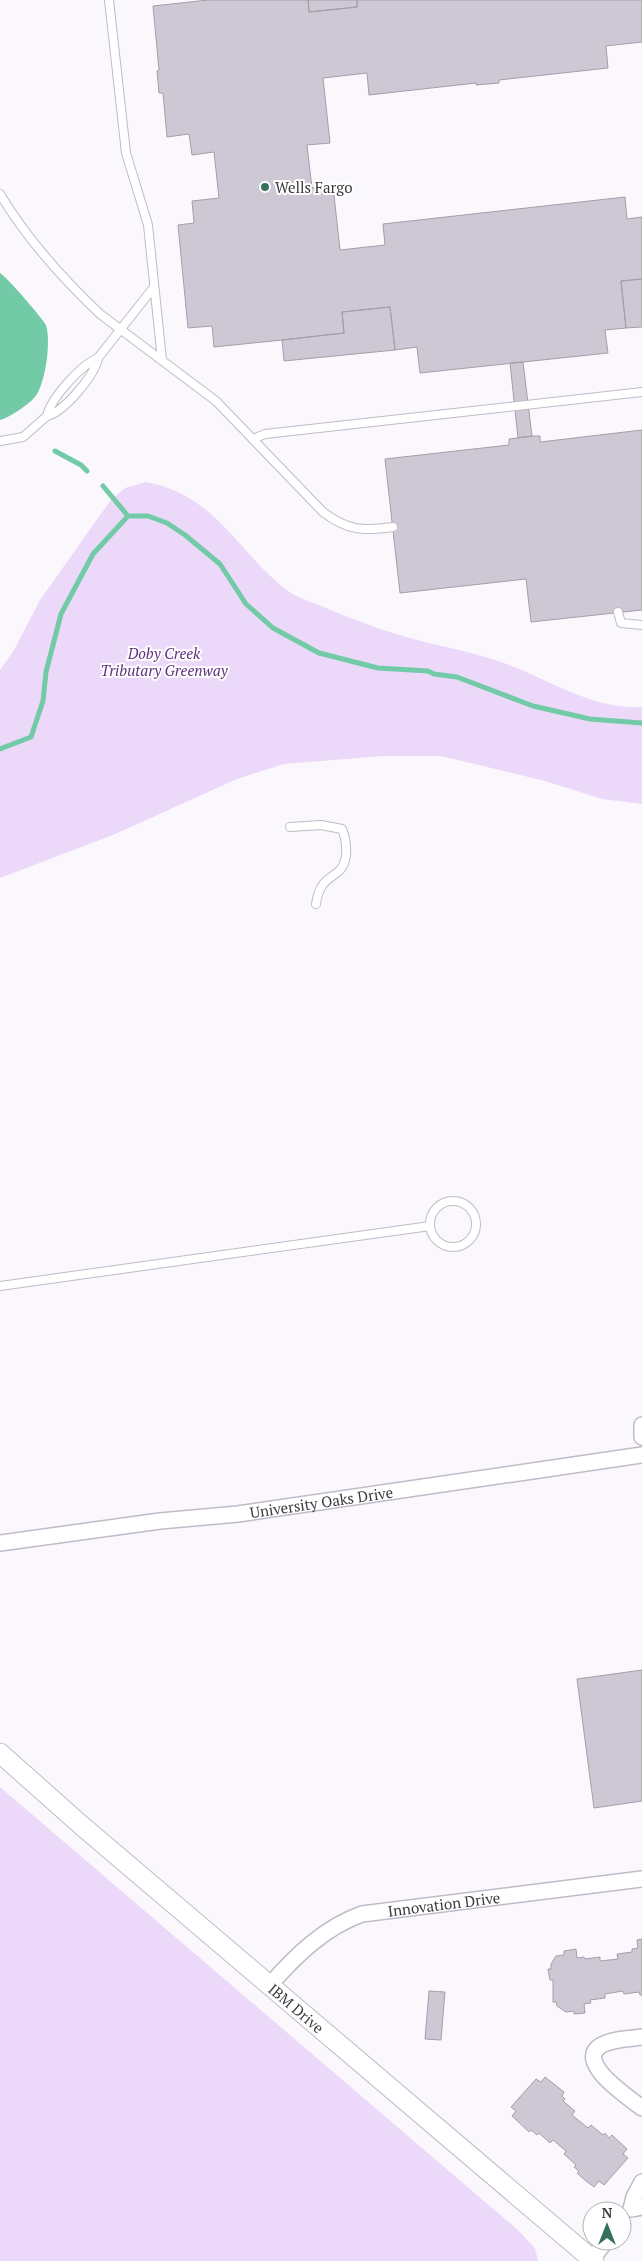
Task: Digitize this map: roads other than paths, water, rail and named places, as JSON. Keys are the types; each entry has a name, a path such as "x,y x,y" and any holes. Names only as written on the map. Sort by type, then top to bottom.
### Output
{"street":[{"path":"642,1425 642,1437"},
{"name":"University Oaks Drive","path":"0,1543 160,1521 238,1514 642,1455"},
{"name":"IBM Drive","path":"0,1753 81,1825 592,2260"},
{"name":"Innovation Drive","path":"270,1985 301,1952 343,1922 362,1914 642,1879"},
{"path":"642,2037 602,2045 595,2052 594,2064 601,2073 642,2108"},
{"path":"632,2212 634,2197 642,2182"}],"lane":[{"path":"109,0 126,153 146,216 162,360"},
{"path":"0,194 16,219 54,267 100,314 210,396 333,519 361,530 393,527"},
{"path":"0,442 23,437 47,416 58,412 77,392 96,367 98,358 154,287"},
{"path":"47,416 51,404 85,364 98,358"},
{"path":"253,439 265,434 642,392"},
{"path":"618,612 621,623 642,625"},
{"path":"290,827 331,826 342,829 344,833 346,847 344,862 338,872 322,885 316,904"},
{"path":"452,1202 466,1206 472,1212 476,1226 469,1240 456,1247 441,1244 435,1239 430,1226 430,1219 438,1206 452,1202"},
{"path":"0,1286 430,1226"}],"waterway":[{"path":"55,451 81,465 87,471"},
{"path":"103,486 128,516"},
{"path":"0,749 31,737 43,701 46,672 61,614 93,554 128,516 148,516 167,523 185,535 220,564 246,604 273,628 319,653 378,668 428,671 434,674 457,677 533,706 590,719 642,723"}],"place":[{"name":"Wells Fargo","path":"265,187"}],"park label":[{"name":"Doby Creek Tributary Greenway","path":"164,662"}]}
